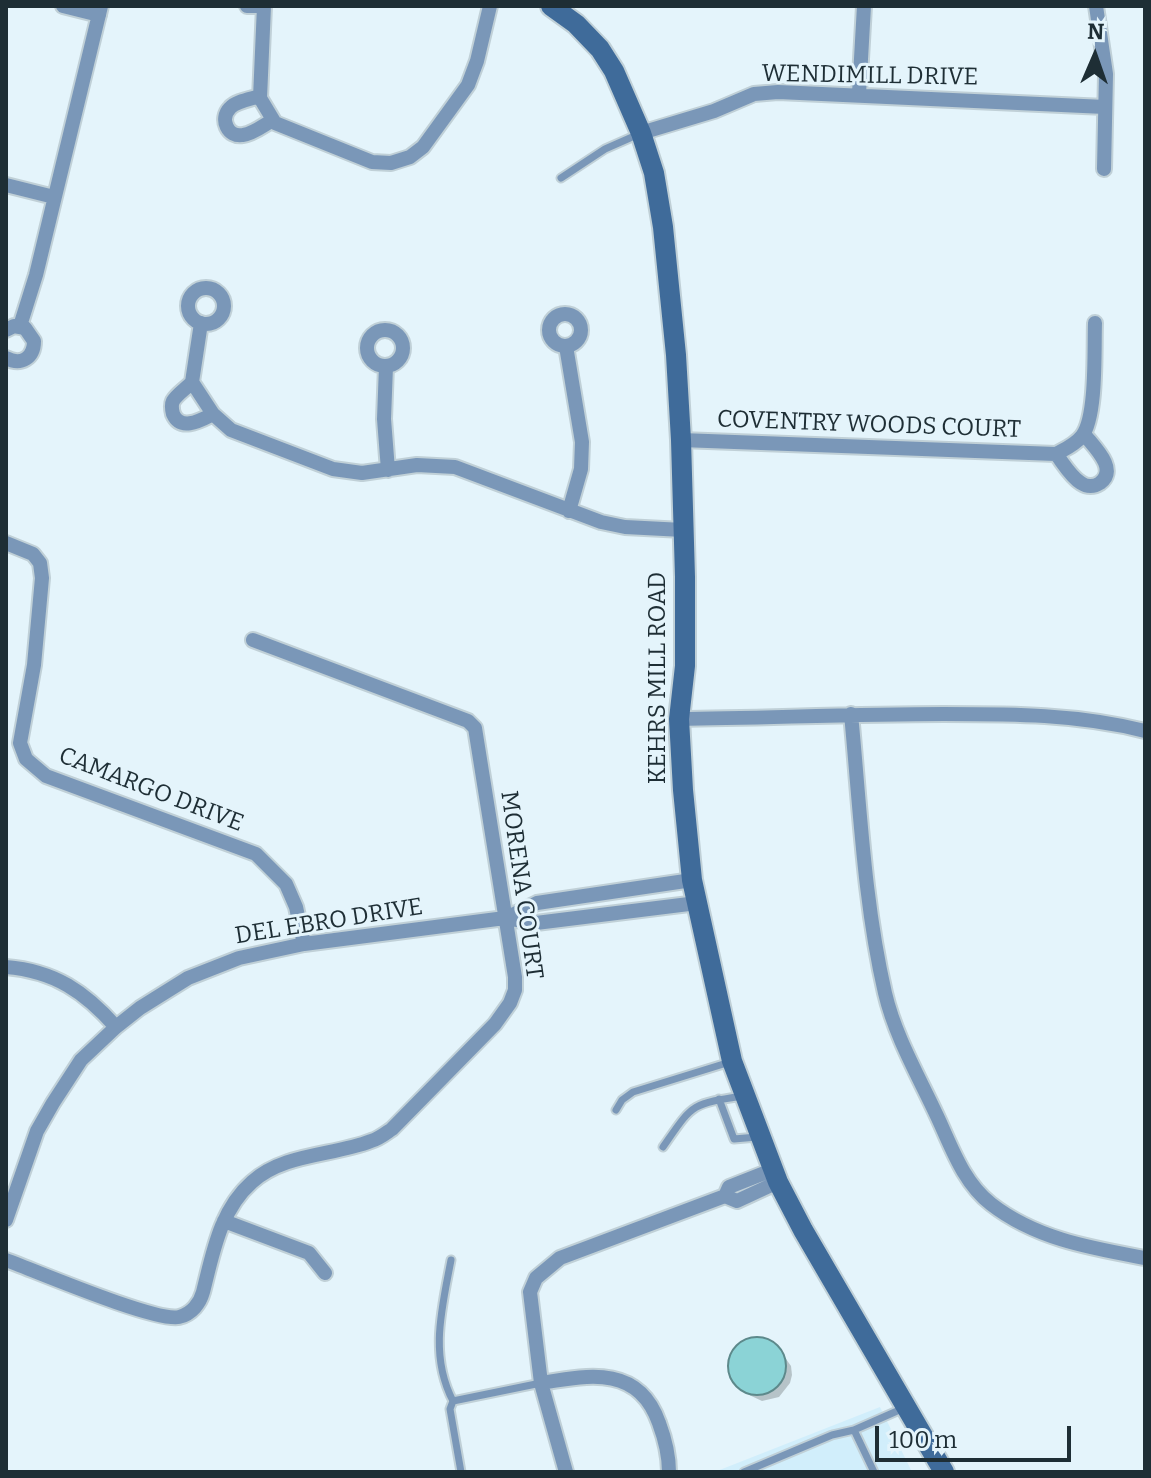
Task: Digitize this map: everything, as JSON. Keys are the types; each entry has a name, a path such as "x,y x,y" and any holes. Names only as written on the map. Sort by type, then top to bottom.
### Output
{"main road":[{"name":"KEHRS MILL ROAD","path":"551,6 576,24 608,60 641,133 654,173 663,227 676,355 681,440 685,666 679,719 683,790 692,880 732,1061 775,1176 803,1230 944,1472"}],"street":[{"path":"6,358 20,361 33,352 33,336 13,328 36,275 100,10 63,6"},
{"path":"247,6 262,6 260,96 273,120 372,162 391,163 410,157 423,147 468,85 490,6"},
{"path":"859,94 864,6"},
{"path":"1096,6 1106,74 1104,169"},
{"name":"WENDIMILL DRIVE","path":"641,133 714,111 754,94 778,92 1105,107"},
{"path":"260,96 230,107 225,117 226,127 234,134 244,135 273,120"},
{"path":"6,185 54,197"},
{"path":"201,323 192,382 174,399 172,411 179,422 190,424 213,414"},
{"path":"1084,434 1105,462 1106,473 1100,483 1093,486 1082,483 1056,454 1077,442 1091,419 1095,323"},
{"path":"566,346 582,442 581,469 569,511"},
{"path":"386,366 384,419 388,470"},
{"path":"192,382 213,414 231,430 333,469 362,473 417,465 455,467 569,511 625,527 683,530"},
{"name":"COVENTRY WOODS COURT","path":"681,440 1056,454"},
{"name":"CAMARGO DRIVE","path":"6,543 33,554 40,563 42,578 34,665 21,734 22,752 26,759 46,776 256,854 286,884 296,907 304,944"},
{"name":"MORENA COURT","path":"6,1260 151,1313 180,1317 193,1311 224,1221 239,1195 265,1172 312,1154 372,1141 392,1129 495,1024 510,1003 515,990 475,728 468,721 253,640"},
{"path":"851,714 868,896 885,994 902,1041 965,1175 992,1204 1035,1230 1093,1248 1145,1258"},
{"path":"679,719 851,714 1050,715 1108,722 1145,731"},
{"name":"DEL EBRO DRIVE","path":"505,918 537,903 692,880"},
{"name":"DEL EBRO DRIVE","path":"6,1220 37,1131 81,1060 116,1027 163,992 213,966 304,944 505,918 536,923 697,903"},
{"path":"6,967 38,972 77,989 93,1001 116,1027"},
{"path":"566,1472 541,1383 530,1292 536,1278 560,1258 725,1196 737,1201 775,1176"},
{"path":"224,1221 309,1253 325,1273"},
{"path":"541,1383 574,1377 604,1377 620,1379 634,1386 656,1414 666,1443 669,1472"}],"lane":[{"path":"561,178 605,149 641,133"},
{"path":"616,1110 622,1100 633,1092 732,1061"},
{"path":"663,1147 697,1105 744,1096"},
{"path":"719,1099 734,1139 759,1137"},
{"path":"451,1260 438,1329 441,1373 453,1401 450,1409 461,1472"},
{"path":"453,1401 541,1383"},
{"path":"744,1472 907,1406"},
{"path":"854,1430 874,1472"}],"shaded area":[{"path":"880,1407 912,1472 717,1472 717,1471"}],"building":[{"path":"757,1337 778,1345 786,1366 778,1387 757,1395 736,1387 728,1366 736,1345"}]}
